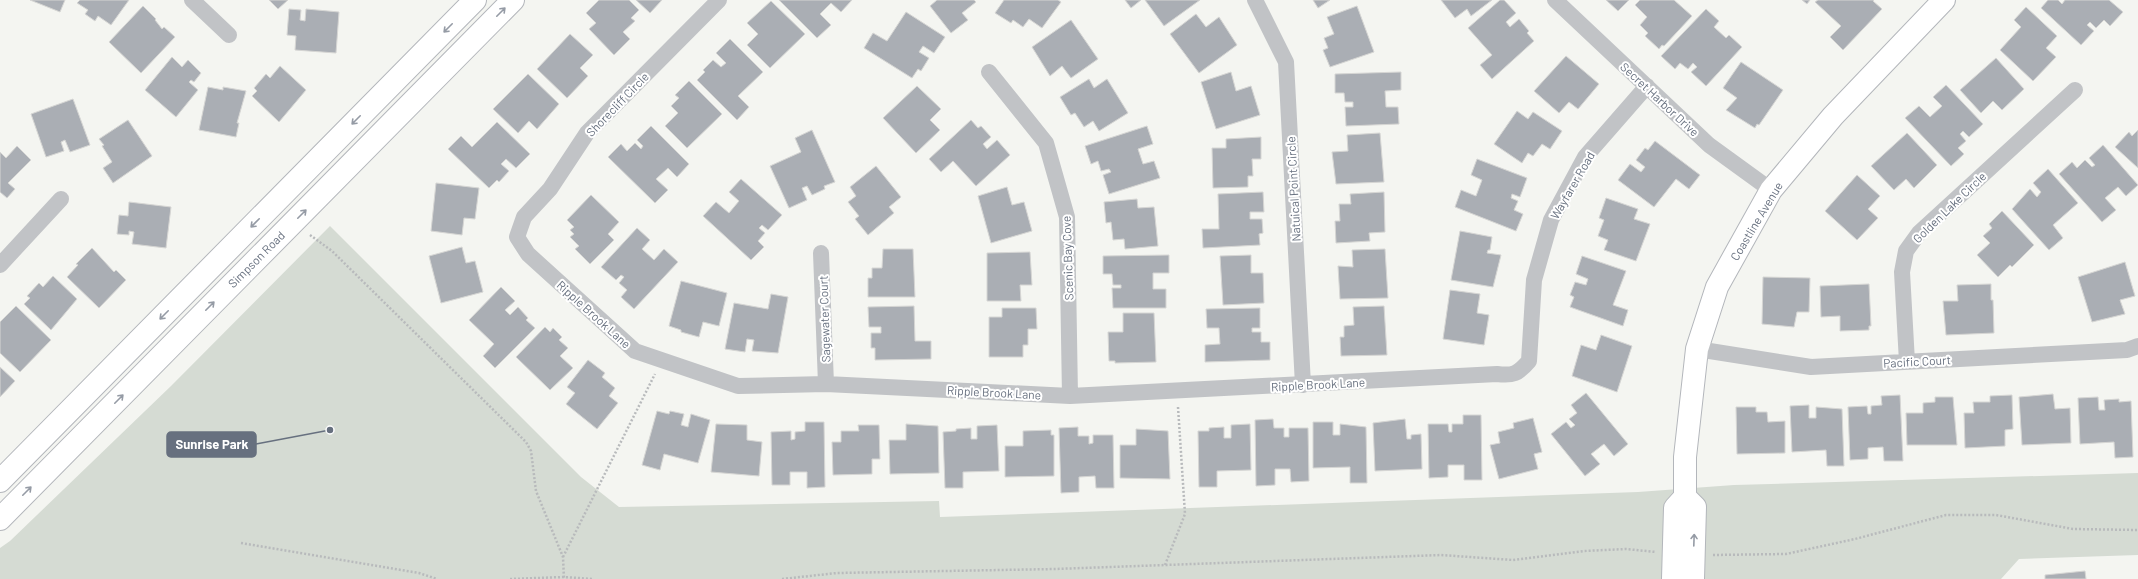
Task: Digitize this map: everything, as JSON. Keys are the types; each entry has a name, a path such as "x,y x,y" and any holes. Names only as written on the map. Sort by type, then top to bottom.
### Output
{"main road":[{"path":"0,481 475,0"},
{"name":"Simpson Road","path":"0,519 513,0"},
{"name":"Coastline Avenue","path":"1673,579 1684,554 1695,507 1684,497 1685,457 1697,349 1717,287 1771,190 1832,116 1944,0"},
{"name":"Coastline Avenue","path":"1684,554 1693,579"}],"street":[{"path":"192,0 229,35"},
{"name":"Shorecliff Circle","path":"517,237 524,217 550,189 587,133 718,0"},
{"name":"Natuical Point Circle","path":"1255,0 1286,62 1303,385"},
{"name":"Secret Harbor Drive","path":"1555,0 1709,145 1771,190"},
{"name":"Scenic Bay Cove","path":"989,72 1046,143 1067,216 1070,396"},
{"name":"Wayfarer Road","path":"1522,370 1529,361 1534,280 1551,220 1585,157 1647,86"},
{"name":"Golden Lake Circle","path":"1907,362 1902,272 1906,251 1919,233 2075,90"},
{"path":"0,264 62,199"},
{"name":"Ripple Brook Lane","path":"517,237 528,254 634,351 738,386 826,384 1070,396 1497,374 1510,376 1522,370"},
{"name":"Sagewater Court","path":"821,253 826,384"},
{"name":"Pacific Court","path":"1697,349 1811,367 2127,350 2138,346"}],"path":[{"path":"310,235 332,251 526,442 531,451 536,490 563,557 564,578"},
{"path":"563,557 652,382 659,359"},
{"path":"1165,564 1185,514 1177,391"},
{"path":"782,579 838,574 1442,555 1513,560 1584,551 1626,549 1684,554 1786,554 1855,539 1946,515 1996,515 2073,528 2138,530"},
{"path":"241,543 419,573 437,579"},
{"path":"510,579 593,579"}],"shaded area":[{"path":"330,226 581,477 619,507 939,501 940,517 1638,492 1734,485 2138,473 2138,555 2019,559 2001,579 0,579 0,548 10,541 171,386"}],"building":[{"path":"30,0 65,0 60,12"},
{"path":"80,0 129,0 111,25 98,16 95,21 85,14 88,10 77,3"},
{"path":"269,0 288,0 278,9"},
{"path":"599,0 629,0 639,10 631,18 635,21 623,32 630,39 614,55 589,29 596,23 586,13"},
{"path":"636,0 662,0 650,13"},
{"path":"779,0 852,0 841,12 831,3 820,14 831,25 817,38"},
{"path":"937,0 974,0 976,2 962,13 968,20 951,33 930,6"},
{"path":"1004,0 1058,0 1061,2 1042,28 1029,19 1023,27 1013,20 1011,23 995,13"},
{"path":"1125,0 1141,0 1131,8"},
{"path":"1145,0 1200,0 1164,26"},
{"path":"1313,0 1330,0 1318,8"},
{"path":"1441,0 1492,0 1471,16 1467,9 1455,18"},
{"path":"1500,0 1504,0 1516,13 1506,22 1510,27 1519,19 1529,31 1527,33 1534,41 1492,79 1480,65 1492,55 1468,28"},
{"path":"1606,0 1629,0 1618,11"},
{"path":"1640,0 1674,0 1692,16 1664,46 1662,45 1659,49 1645,36 1648,33 1640,25 1647,17 1635,5"},
{"path":"1802,0 1810,0 1807,4"},
{"path":"1818,0 1874,0 1873,1 1882,9 1843,50 1830,37 1841,26 1815,2"},
{"path":"2048,0 2058,0 2062,4 2065,0 2109,0 2123,12 2110,26 2104,20 2096,28 2090,22 2087,25 2094,31 2081,45 2041,8"},
{"path":"771,1 805,34 770,68 747,45 758,34 747,23"},
{"path":"143,6 156,19 155,20 162,29 164,27 175,37 141,73 109,42"},
{"path":"1357,6 1374,52 1330,67 1323,50 1328,48 1324,38 1334,34 1327,17"},
{"path":"2026,7 2057,36 2046,48 2056,57 2033,81 2000,50 2021,27 2014,20"},
{"path":"289,9 301,10 300,20 305,21 306,9 339,12 336,53 295,50 296,36 287,35"},
{"path":"1706,9 1719,21 1714,27 1726,38 1729,35 1742,47 1706,86 1691,72 1697,67 1693,63 1688,69 1680,63 1675,69 1661,56"},
{"path":"906,12 945,37 934,53 923,46 919,52 929,58 921,71 918,69 912,78 864,48 873,33 887,41"},
{"path":"1196,14 1206,27 1219,17 1237,45 1199,73 1170,34"},
{"path":"1071,20 1098,59 1071,78 1062,66 1050,76 1032,47"},
{"path":"570,34 593,55 580,68 588,76 567,98 537,69"},
{"path":"730,39 763,72 738,96 749,107 737,120 697,80 705,72 703,70 713,60 721,67 726,63 716,53"},
{"path":"1566,56 1599,84 1578,109 1569,102 1559,113 1534,91"},
{"path":"172,57 182,67 188,60 201,73 194,82 191,80 189,82 198,90 176,117 145,90"},
{"path":"1996,58 2024,89 2002,110 1993,101 1981,113 1960,90"},
{"path":"1741,62 1783,90 1759,125 1757,124 1755,128 1726,110 1737,98 1723,88"},
{"path":"280,66 306,90 279,122 252,96 257,91 254,88 266,74 270,78"},
{"path":"1231,72 1236,91 1251,86 1260,115 1216,129 1201,82"},
{"path":"1401,72 1401,90 1385,91 1386,107 1398,107 1399,124 1346,126 1345,107 1353,107 1353,102 1345,102 1344,93 1335,93 1335,74"},
{"path":"528,74 559,104 537,129 529,121 518,133 493,109"},
{"path":"1089,79 1094,88 1107,79 1128,113 1099,131 1093,121 1084,127 1075,113 1071,115 1060,97"},
{"path":"689,81 722,114 687,148 665,126 678,113 671,106 679,98 675,95"},
{"path":"1946,85 1983,124 1969,137 1963,131 1960,134 1966,141 1958,148 1964,154 1951,166 1905,118 1919,106 1930,117 1942,106 1933,97"},
{"path":"917,86 941,109 930,120 940,130 916,153 883,118"},
{"path":"208,87 223,90 223,87 246,91 237,123 239,123 236,137 199,130"},
{"path":"73,99 90,145 70,152 65,140 61,142 64,151 46,157 31,114"},
{"path":"1517,111 1528,119 1533,112 1562,131 1550,149 1542,144 1533,156 1528,153 1522,163 1494,144"},
{"path":"128,120 152,156 113,183 103,168 112,162 102,146 104,145 99,139"},
{"path":"971,120 978,128 981,126 991,137 983,144 987,149 997,140 1010,155 976,186 953,161 941,172 929,159"},
{"path":"497,122 530,154 516,168 506,159 501,164 509,171 499,182 497,180 489,188 448,149 461,136 472,147"},
{"path":"651,126 689,164 677,177 668,168 656,179 668,190 655,203 608,157 621,144 627,151 635,143 641,149 643,146 637,140"},
{"path":"1147,126 1153,144 1138,149 1143,164 1154,161 1160,178 1109,194 1103,175 1111,172 1109,169 1101,171 1098,161 1091,164 1085,146"},
{"path":"812,130 835,182 824,186 825,189 812,195 807,186 802,188 807,200 789,208 770,166 801,152 795,138"},
{"path":"2138,130 2138,168 2115,147 2129,132 2132,136"},
{"path":"1380,133 1384,182 1336,184 1332,152 1348,151 1347,135"},
{"path":"1907,133 1937,165 1914,188 1906,179 1894,190 1871,166"},
{"path":"1261,137 1261,159 1252,159 1253,176 1248,176 1248,187 1213,188 1212,148 1226,148 1226,139"},
{"path":"1655,141 1700,175 1689,189 1676,179 1654,207 1618,180 1630,164 1641,172 1645,167 1636,160 1645,148 1648,150"},
{"path":"2103,145 2138,185 2126,196 2118,187 2105,198 2116,210 2102,222 2059,174 2072,162 2077,168 2085,160 2092,167 2095,165 2089,158"},
{"path":"17,146 31,160 8,183 15,189 7,198 0,192 0,152 6,158"},
{"path":"1477,159 1527,178 1520,197 1512,194 1511,198 1518,201 1514,210 1523,214 1516,231 1455,207 1461,190 1476,196 1482,180 1471,175"},
{"path":"876,166 901,197 889,207 894,213 868,235 855,219 859,216 848,202 856,196 850,187"},
{"path":"2048,169 2078,203 2053,225 2063,238 2049,250 2012,209 2030,189 2037,197 2041,192 2033,183"},
{"path":"1857,175 1880,196 1868,209 1878,218 1857,240 1825,211"},
{"path":"741,179 782,215 768,230 762,225 759,228 765,233 758,241 764,247 751,260 703,216 716,202 729,213 739,201 729,192"},
{"path":"436,183 479,188 475,219 464,218 462,235 431,231"},
{"path":"1007,187 1012,205 1024,202 1032,231 991,243 978,196"},
{"path":"1263,192 1264,212 1250,212 1250,219 1262,219 1263,233 1259,234 1260,245 1203,248 1202,229 1219,229 1218,194"},
{"path":"1384,192 1385,232 1369,233 1370,241 1336,243 1335,221 1340,221 1339,204 1351,204 1350,194"},
{"path":"591,195 619,222 608,234 614,240 590,264 575,249 579,246 570,237 574,234 570,230 574,227 567,220"},
{"path":"1606,198 1638,209 1634,219 1650,224 1636,261 1604,250 1608,240 1598,236 1604,220 1599,218"},
{"path":"1137,199 1138,208 1154,207 1158,246 1125,249 1124,239 1113,240 1111,222 1106,223 1104,202"},
{"path":"129,202 171,207 166,248 132,244 134,232 129,231 129,235 117,234 119,215 128,216"},
{"path":"2002,211 2034,245 2012,267 2010,265 1998,277 1977,255 1990,243 1983,236 1992,228 1989,224"},
{"path":"637,228 650,240 642,249 654,260 664,249 678,262 634,309 621,297 627,290 619,283 624,277 621,275 616,280 601,267"},
{"path":"1460,231 1492,237 1490,250 1488,250 1487,253 1501,255 1493,287 1451,280"},
{"path":"462,247 466,263 475,261 483,292 441,303 429,256"},
{"path":"92,248 114,272 116,270 126,280 99,308 67,277 78,265 76,264"},
{"path":"883,249 913,249 915,297 868,297 868,278 872,278 872,268 882,268"},
{"path":"1385,249 1388,298 1340,299 1338,266 1353,267 1352,250"},
{"path":"1030,252 1032,285 1020,285 1021,301 987,301 987,253"},
{"path":"1169,255 1169,273 1153,273 1153,289 1166,289 1166,308 1113,308 1112,288 1121,288 1121,285 1113,285 1112,274 1103,274 1103,256"},
{"path":"1251,255 1251,273 1263,273 1264,303 1223,305 1220,256"},
{"path":"1582,256 1626,271 1613,305 1628,310 1623,326 1570,307 1574,297 1570,295 1575,282 1586,285 1588,279 1576,274"},
{"path":"2125,262 2135,296 2120,300 2125,314 2092,322 2078,277"},
{"path":"53,276 77,299 51,330 24,304 30,298 27,296 39,283 43,287"},
{"path":"1763,277 1810,278 1809,312 1797,312 1794,327 1762,324"},
{"path":"681,281 727,293 719,326 703,322 699,337 681,332 681,330 669,326"},
{"path":"1869,284 1871,326 1869,326 1869,330 1840,331 1840,316 1821,317 1820,286"},
{"path":"1991,284 1994,333 1946,335 1943,301 1958,301 1957,285"},
{"path":"501,287 515,301 505,310 510,315 518,307 528,318 526,320 535,328 495,368 483,356 494,344 469,320"},
{"path":"1450,290 1480,294 1477,313 1489,315 1484,345 1443,339"},
{"path":"771,294 788,297 778,353 752,351 754,340 747,339 745,352 725,349 734,303 768,309"},
{"path":"16,306 51,340 20,372 0,353 0,322"},
{"path":"914,306 915,341 931,341 931,359 875,360 875,348 871,348 871,333 881,333 881,327 869,327 868,307"},
{"path":"1384,306 1387,355 1341,356 1340,337 1344,337 1344,326 1354,325 1353,307"},
{"path":"1002,308 1036,308 1037,329 1028,329 1028,345 1023,345 1023,357 989,357 989,317 1002,317"},
{"path":"1260,308 1260,328 1252,328 1252,332 1261,332 1261,342 1270,342 1270,360 1205,362 1205,345 1220,344 1219,328 1207,328 1206,309"},
{"path":"1123,313 1154,313 1156,362 1115,363 1115,361 1109,361 1108,332 1123,332"},
{"path":"545,327 550,332 553,328 562,337 559,340 568,348 560,356 573,368 550,390 516,357"},
{"path":"1601,335 1632,346 1617,392 1572,376 1581,345 1596,350"},
{"path":"588,360 605,373 602,377 615,388 609,396 618,403 597,429 566,404 575,393 567,387"},
{"path":"0,367 15,381 0,397"},
{"path":"1586,393 1628,444 1614,456 1604,444 1591,454 1600,464 1585,476 1551,434 1566,422 1571,428 1575,425 1569,419 1577,413 1571,405"},
{"path":"2053,394 2055,409 2070,408 2071,443 2022,445 2019,397"},
{"path":"1900,395 1903,461 1884,461 1883,447 1868,448 1868,459 1850,460 1848,407 1867,406 1868,414 1871,414 1871,406 1882,405 1881,396"},
{"path":"2012,395 2013,429 2005,430 2005,446 1965,448 1964,413 1974,413 1973,402 1990,402 1990,396"},
{"path":"1935,397 1953,397 1957,445 1907,445 1906,413 1923,413 1923,403 1935,402"},
{"path":"2098,397 2099,410 2105,410 2104,400 2119,399 2119,402 2131,401 2133,457 2115,458 2114,442 2080,444 2078,398"},
{"path":"1809,405 1809,418 1816,418 1816,407 1842,409 1844,466 1827,466 1826,450 1792,452 1790,406"},
{"path":"1736,407 1756,407 1756,412 1767,412 1768,422 1785,421 1785,453 1737,454"},
{"path":"657,411 669,414 670,411 684,414 681,425 688,427 691,414 710,420 698,463 664,454 660,470 642,465"},
{"path":"1463,415 1481,415 1482,480 1464,480 1464,465 1448,465 1448,477 1429,478 1428,424 1448,424 1449,432 1452,432 1452,424 1463,424"},
{"path":"1533,418 1542,452 1534,454 1538,469 1499,479 1490,445 1500,443 1498,432 1514,428 1513,423"},
{"path":"1273,419 1274,428 1284,428 1284,437 1289,437 1289,428 1308,428 1309,481 1291,482 1290,469 1275,469 1275,485 1256,486 1255,420"},
{"path":"1405,419 1407,439 1411,439 1411,435 1421,434 1422,469 1375,471 1373,423"},
{"path":"805,422 824,422 825,487 807,488 807,472 790,472 790,485 772,485 771,432 791,431 791,440 795,439 795,432 805,431"},
{"path":"1313,422 1333,422 1333,435 1340,435 1340,424 1366,427 1367,483 1350,483 1350,467 1313,468"},
{"path":"716,424 747,425 747,440 762,442 759,476 711,472"},
{"path":"906,424 938,426 939,473 890,474 889,440 906,440"},
{"path":"1250,424 1251,470 1217,471 1217,487 1199,487 1198,431 1209,431 1209,428 1224,427 1224,438 1231,438 1231,425"},
{"path":"858,425 879,425 880,459 872,459 872,474 833,475 832,442 841,442 841,431 859,431"},
{"path":"997,425 999,471 963,472 963,488 945,488 943,432 971,428 971,439 977,439 977,426"},
{"path":"1078,427 1078,436 1089,436 1089,444 1093,443 1093,435 1113,435 1114,488 1096,488 1095,476 1079,477 1079,492 1061,493 1059,428"},
{"path":"1136,429 1168,431 1170,479 1120,478 1120,445 1136,445"},
{"path":"1051,430 1051,435 1054,435 1054,476 1005,477 1005,446 1023,446 1023,431"},
{"path":"2085,571 2086,579 2045,579 2045,575"}],"place":[{"name":"Sunrise Park","path":"330,430"}]}
